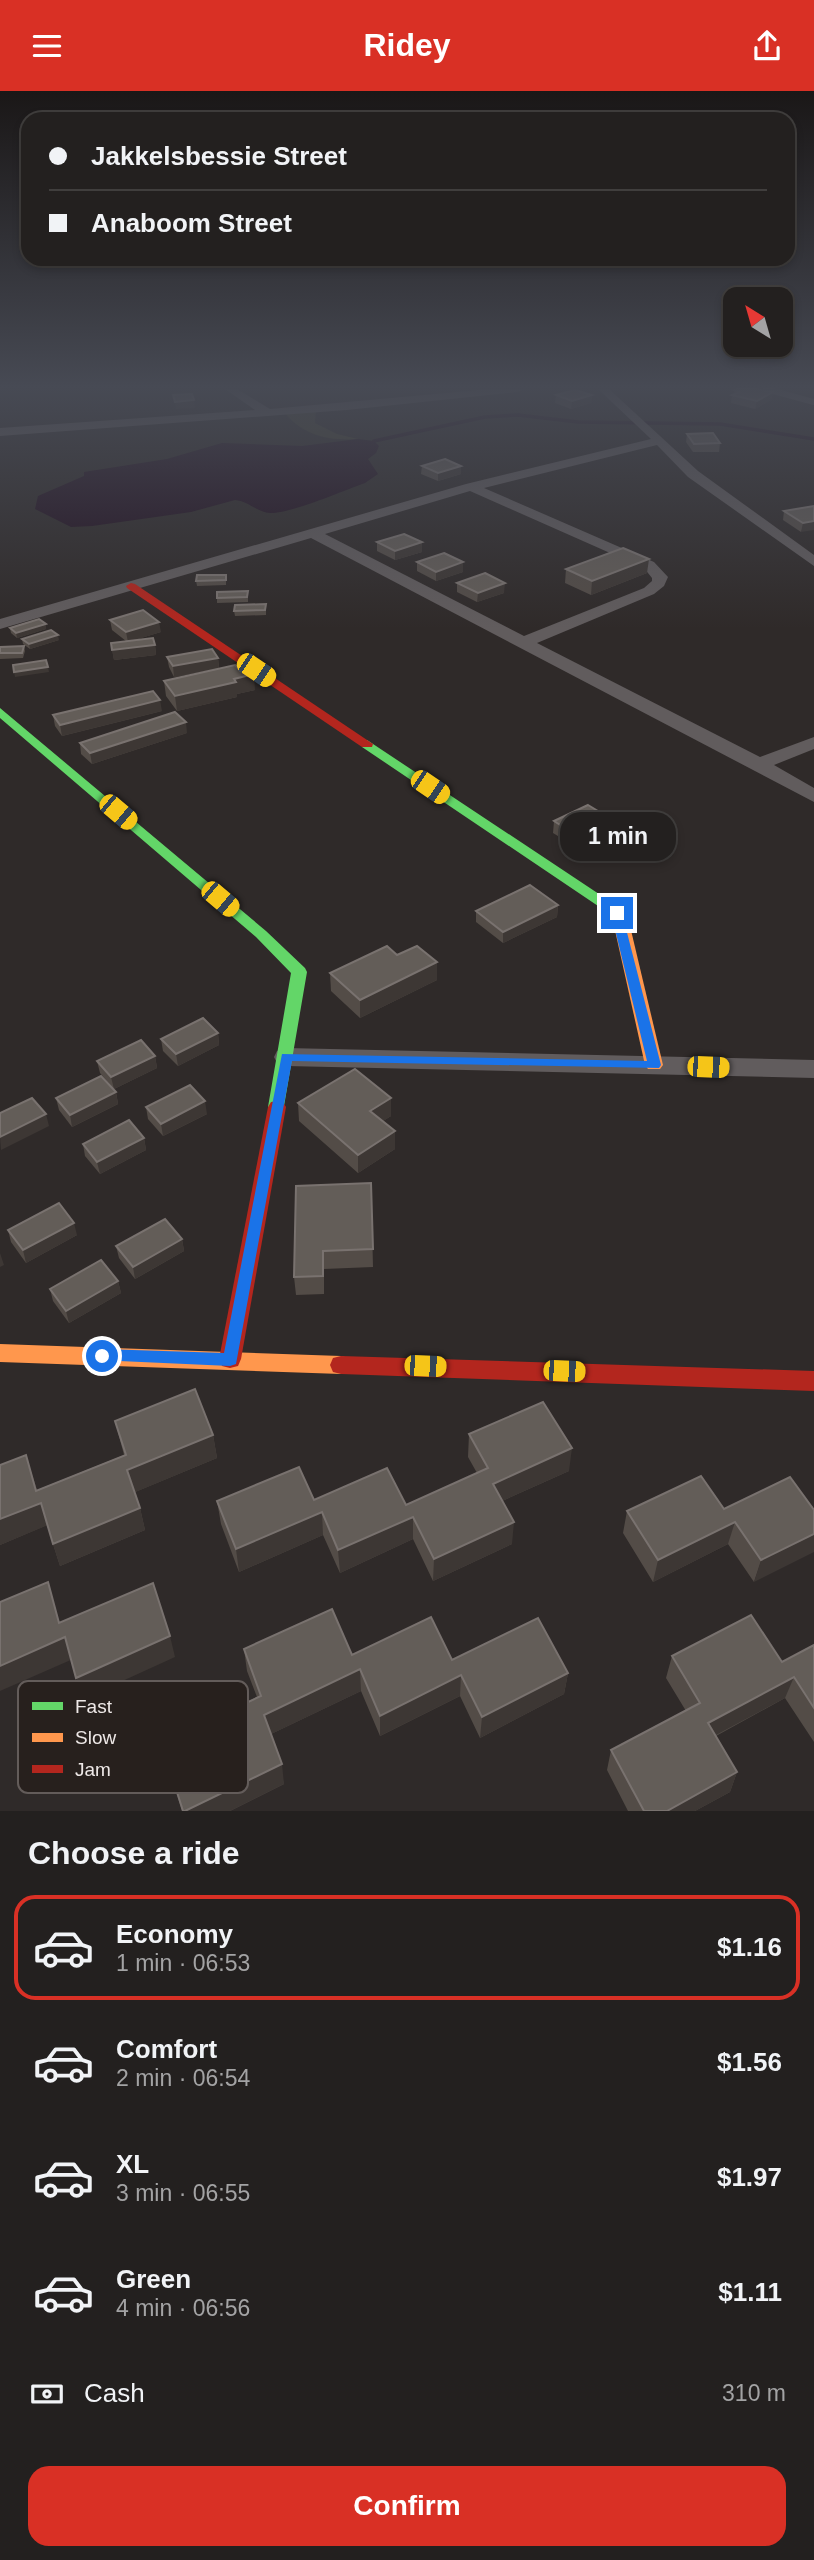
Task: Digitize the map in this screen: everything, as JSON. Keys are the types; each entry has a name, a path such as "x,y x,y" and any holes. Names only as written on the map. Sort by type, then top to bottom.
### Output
{"street":[{"path":"0,624 471,487 543,469"},
{"path":"688,469 814,562"},
{"path":"471,487 649,565 660,577 659,583 649,591 522,643"},
{"path":"312,533 759,764 814,796"},
{"path":"131,586 609,907 621,921 654,1065"},
{"path":"0,712 261,934 296,967 300,976 230,1359"},
{"path":"759,764 814,743"},
{"path":"286,1057 814,1069"},
{"path":"0,1353 814,1381"}],"shaded area":[{"path":"101,469 375,469 378,474 365,483 280,512 265,512 235,500 191,512 71,527 35,509 38,496 84,476 84,472"}],"building":[{"path":"429,469 450,469 438,473"},
{"path":"814,506 814,521 803,523 784,511"},
{"path":"404,534 422,542 395,551 377,542"},
{"path":"623,548 649,559 592,581 566,569"},
{"path":"444,553 463,562 436,572 417,562"},
{"path":"485,573 505,583 478,593 457,583"},
{"path":"197,575 226,575 226,580 196,581"},
{"path":"248,591 247,597 217,598 217,592"},
{"path":"266,604 265,610 234,611 235,605"},
{"path":"143,610 159,622 126,632 110,620"},
{"path":"39,619 46,624 16,633 10,628"},
{"path":"51,630 58,635 29,644 22,639"},
{"path":"153,638 155,645 112,650 111,643"},
{"path":"24,646 22,653 0,653 0,647"},
{"path":"212,649 218,658 173,666 167,657"},
{"path":"46,660 48,667 14,672 13,665"},
{"path":"235,665 240,671 249,669 254,674 234,679 236,682 175,696 164,681"},
{"path":"153,691 160,700 60,725 53,715"},
{"path":"175,712 186,722 90,753 80,743"},
{"path":"588,805 616,822 582,839 554,821"},
{"path":"530,885 558,905 503,932 476,911"},
{"path":"387,946 397,955 417,946 437,962 360,1000 330,973"},
{"path":"203,1018 218,1033 176,1054 161,1039"},
{"path":"141,1040 155,1056 111,1077 97,1061"},
{"path":"355,1069 391,1098 370,1111 395,1131 358,1155 298,1103"},
{"path":"101,1076 116,1092 70,1115 56,1098"},
{"path":"190,1085 205,1101 161,1124 146,1107"},
{"path":"32,1098 46,1114 0,1137 0,1113"},
{"path":"129,1120 144,1138 97,1162 83,1144"},
{"path":"371,1183 373,1249 323,1251 323,1276 294,1277 296,1186"},
{"path":"59,1203 74,1223 23,1250 8,1230"},
{"path":"165,1219 182,1239 133,1267 116,1246"},
{"path":"101,1260 118,1281 66,1311 50,1289"},
{"path":"195,1389 213,1435 127,1470 140,1508 53,1544 41,1503 0,1519 0,1465 26,1455 36,1491 126,1455 115,1421"},
{"path":"543,1402 572,1448 493,1484 514,1522 434,1559 413,1517 338,1550 322,1512 236,1549 217,1501 299,1467 314,1500 387,1468 406,1505 488,1468 469,1434"},
{"path":"701,1476 724,1509 790,1477 814,1510 814,1534 761,1560 735,1522 658,1560 627,1511"},
{"path":"48,1582 59,1623 153,1583 170,1636 76,1678 65,1637 0,1666 0,1602"},
{"path":"332,1609 352,1655 431,1617 452,1660 538,1618 568,1673 482,1717 461,1675 380,1716 360,1669 264,1715 282,1764 248,1780 248,1702 261,1696 244,1649"},
{"path":"751,1615 782,1662 814,1645 814,1708 794,1677 708,1723 737,1772 667,1811 644,1811 611,1750 700,1703 672,1656"},
{"path":"177,1793 222,1793 185,1811"}],"traffic: fast":[{"path":"0,712 261,934 299,972 277,1107"},
{"path":"367,744 609,907 622,926"}],"traffic: slow":[{"path":"622,926 654,1065"},
{"path":"0,1353 341,1365"}],"traffic: jam":[{"path":"131,586 367,744"},
{"path":"230,1359 277,1107"},
{"path":"341,1365 814,1381"}],"route":[{"path":"102,1356 230,1359 286,1057 654,1065 617,913"}]}
